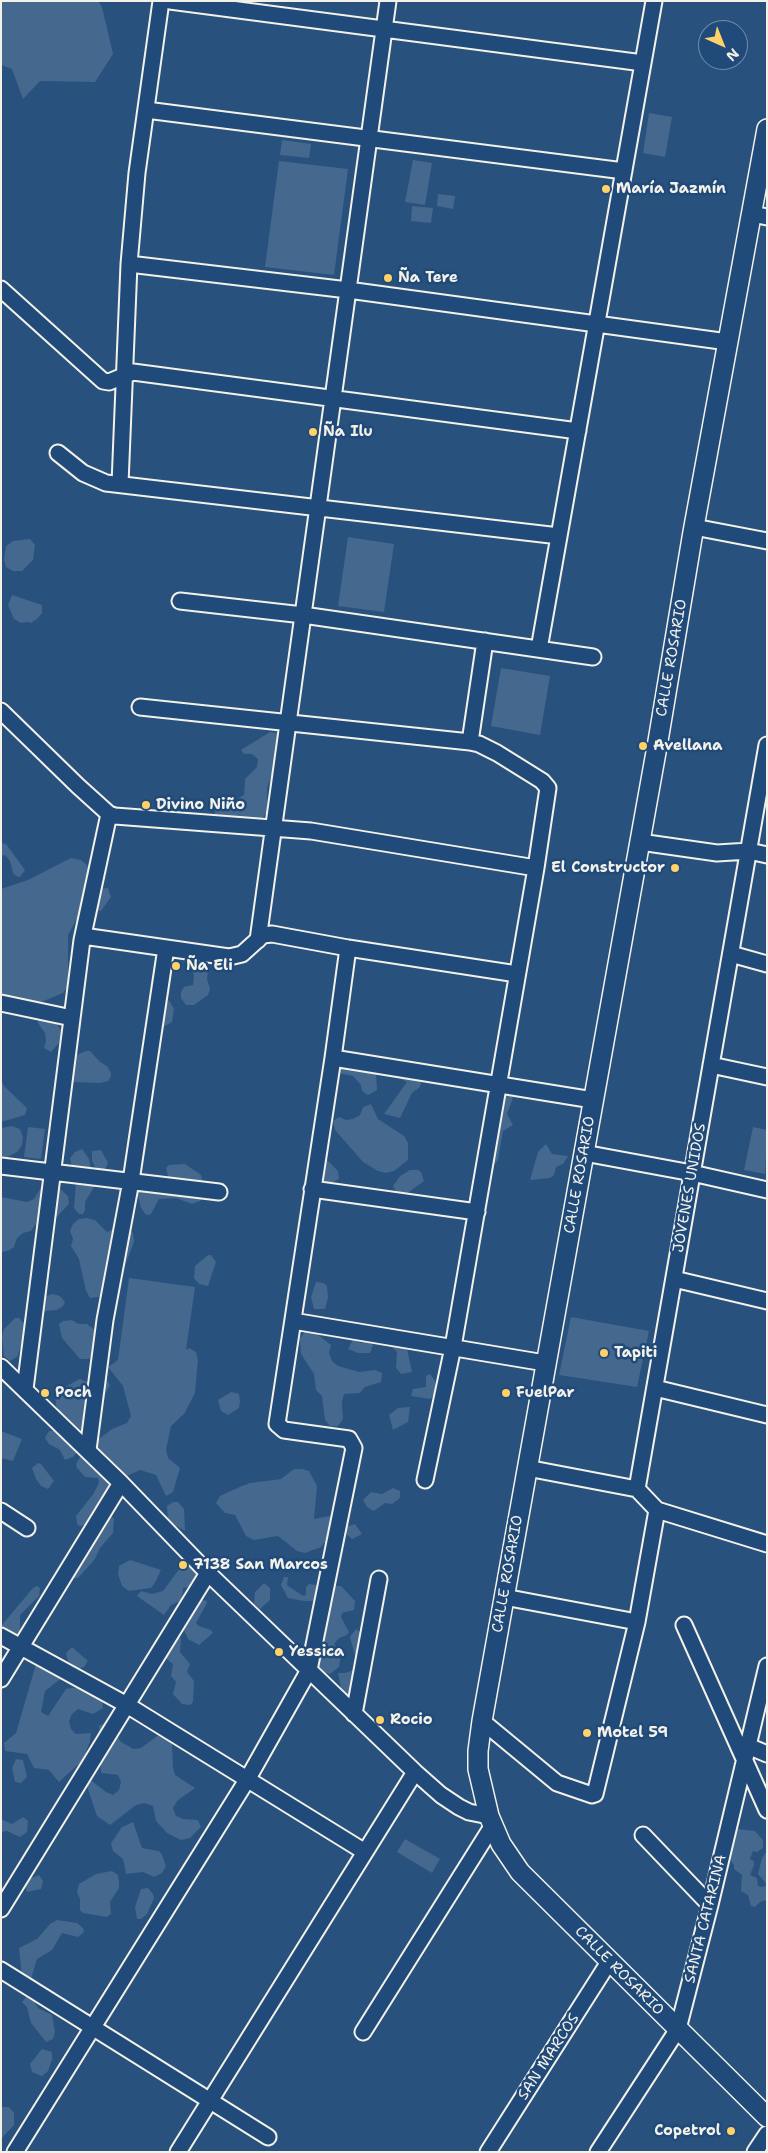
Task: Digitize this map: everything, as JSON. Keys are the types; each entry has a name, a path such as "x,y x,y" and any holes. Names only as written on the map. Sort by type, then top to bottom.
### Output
{"main road":[{"name":"CALLE ROSARIO","path":"767,129 759,216 728,342 694,527 640,842 545,1363 478,1751 478,1769 491,1821 501,1844 520,1872 767,2117"}],"street":[{"path":"120,484 130,264 137,173 161,1"},
{"path":"170,1 643,63"},
{"path":"258,940 388,1"},
{"path":"539,649 654,1"},
{"path":"146,110 624,171"},
{"path":"130,264 348,290 728,342"},
{"path":"1,289 100,379 109,382 134,372 578,431"},
{"path":"58,453 91,478 120,484 559,536"},
{"path":"694,527 767,541"},
{"path":"180,601 303,615 593,656"},
{"path":"470,742 486,641"},
{"path":"140,707 470,742 498,753 546,784 548,792 536,868 477,1212 453,1347 425,1480"},
{"path":"1,711 109,814 121,817 311,831 536,868"},
{"name":"JOVENES UNIDOS","path":"637,1489 767,746"},
{"path":"25,1389 83,936 109,814"},
{"path":"640,842 716,853 749,851 767,855"},
{"path":"83,936 229,957 242,954 263,935 272,934 348,948 517,974"},
{"path":"88,1450 105,1320 131,1181 166,948"},
{"path":"15,2152 247,1780 309,1670 354,1448 349,1439 284,1430 278,1426 348,948"},
{"path":"731,954 767,964"},
{"path":"1,1003 72,1018"},
{"path":"333,1058 593,1100"},
{"path":"711,1065 767,1077"},
{"path":"584,1153 692,1173 767,1190"},
{"path":"1,1166 219,1192"},
{"path":"312,1189 477,1212"},
{"path":"674,1279 767,1301"},
{"path":"293,1321 545,1363"},
{"path":"2,1369 88,1450 208,1573 415,1772 441,1795 459,1807 491,1821 363,2032"},
{"path":"654,1388 767,1415"},
{"path":"527,1468 637,1489 657,1510 767,1544"},
{"path":"1,1679 121,1483"},
{"path":"482,1721 557,1783 592,1795 595,1794 636,1622 657,1510"},
{"path":"1,1511 27,1528"},
{"path":"1,1909 208,1573"},
{"path":"354,1714 379,1579"},
{"path":"504,1597 636,1622"},
{"path":"684,1625 746,1753 767,1810"},
{"path":"1,1636 127,1705 365,1852"},
{"name":"SANTA CATARINA","path":"598,2152 678,2029 710,1905 767,1666"},
{"path":"746,1753 767,1754"},
{"path":"178,2152 415,1772"},
{"path":"643,1835 710,1905"},
{"name":"SAN MARCOS","path":"488,2152 609,1962"},
{"path":"1,1970 268,2137"},
{"path":"755,2152 767,2134"}],"shaded area":[{"path":"1,1 98,1 102,7 113,54 95,82 40,81 23,99 12,69 1,65"},
{"path":"649,113 672,117 665,157 643,153"},
{"path":"282,140 311,144 309,158 280,155"},
{"path":"413,160 432,163 425,205 405,202"},
{"path":"279,161 348,169 334,275 265,267"},
{"path":"438,194 455,196 453,209 437,206"},
{"path":"412,206 433,208 431,223 411,221"},
{"path":"348,537 394,544 384,612 338,606"},
{"path":"30,539 35,545 33,560 22,571 13,571 6,567 4,560 6,546 13,541"},
{"path":"12,595 42,605 42,613 31,623 21,623 14,619 8,605"},
{"path":"501,668 550,676 540,735 491,726"},
{"path":"270,732 278,733 280,742 275,766 267,788 267,812 258,824 215,818 215,810 221,804 230,803 244,795 245,779 257,767 258,759 252,754 244,754 241,750"},
{"path":"1,843 6,844 25,870 20,877 13,873 10,861 5,855 1,856"},
{"path":"71,858 81,860 87,865 89,873 85,881 88,899 68,935 68,986 63,993 39,1003 22,1005 1,999 1,889 28,880"},
{"path":"108,888 111,897 101,911 91,909 97,889"},
{"path":"198,960 209,965 207,979 210,989 208,995 194,1005 186,1005 181,998 181,992 184,987 193,985 194,975 188,964"},
{"path":"169,1000 174,1009 172,1022 163,1027 159,1020 162,1009"},
{"path":"40,1015 53,1018 62,1032 59,1043 51,1052 44,1048 46,1041 45,1033 38,1023"},
{"path":"90,1051 100,1062 107,1066 111,1073 108,1081 100,1083 74,1082 67,1077 74,1056"},
{"path":"393,1059 401,1061 421,1083 420,1087 412,1093 400,1118 384,1114 407,1082 393,1075 391,1063"},
{"path":"336,1065 372,1066 376,1073 377,1090 368,1095 362,1091 361,1085 353,1076 334,1072"},
{"path":"1,1080 4,1086 27,1108 25,1115 1,1122"},
{"path":"507,1092 513,1098 507,1114 513,1125 503,1131 498,1160 493,1166 489,1159 498,1093"},
{"path":"371,1104 378,1119 404,1136 408,1143 408,1160 394,1171 386,1173 378,1171 363,1162 335,1130 333,1121 339,1117 346,1120 353,1119 360,1115 363,1107"},
{"path":"12,1126 20,1129 23,1137 22,1145 17,1152 1,1160 1,1128"},
{"path":"28,1127 45,1129 41,1159 24,1157"},
{"path":"753,1127 767,1130 765,1174 744,1170"},
{"path":"546,1144 552,1154 568,1156 563,1164 556,1167 554,1175 550,1178 530,1180 538,1152"},
{"path":"82,1149 89,1159 94,1187 85,1202 83,1214 79,1214 74,1208 76,1183 70,1158 75,1152"},
{"path":"101,1150 108,1163 105,1169 98,1172 92,1161 92,1151"},
{"path":"323,1156 338,1171 339,1179 327,1185 309,1169 308,1165 310,1162"},
{"path":"185,1164 201,1175 205,1195 200,1201 192,1204 176,1198 159,1199 151,1214 146,1215 141,1208 137,1192 144,1187 164,1182 168,1176 166,1168 169,1165"},
{"path":"410,1170 421,1172 424,1181 405,1195 397,1193 393,1186 400,1176"},
{"path":"49,1183 57,1186 68,1196 69,1204 52,1222 40,1218 31,1231 23,1233 17,1238 14,1247 8,1251 1,1252 1,1197 27,1202 34,1199 42,1186"},
{"path":"79,1219 95,1220 107,1232 118,1227 128,1227 133,1233 134,1242 122,1274 117,1281 99,1297 90,1298 86,1291 79,1259 71,1246 73,1239 70,1231 73,1224"},
{"path":"208,1255 211,1255 216,1262 208,1286 199,1284 194,1278 195,1266"},
{"path":"129,1278 195,1287 186,1350 189,1348 196,1352 198,1360 195,1393 184,1414 171,1426 166,1450 168,1458 180,1468 173,1492 166,1496 156,1475 140,1470 125,1477 94,1447 95,1442 112,1429 127,1423 131,1416 123,1386 108,1367 118,1360"},
{"path":"316,1282 324,1283 327,1286 328,1298 325,1309 314,1309 311,1297"},
{"path":"52,1294 60,1296 65,1302 57,1310 44,1311 42,1319 37,1315 36,1300"},
{"name":"Tapiti","path":"571,1317 649,1331 637,1387 559,1375"},
{"path":"15,1318 19,1318 28,1328 17,1357 10,1361 4,1356 2,1336 4,1329"},
{"path":"72,1320 78,1324 87,1324 100,1334 99,1354 88,1359 80,1359 62,1338 59,1324 63,1321"},
{"path":"313,1331 331,1345 329,1353 332,1361 338,1366 359,1372 375,1370 382,1373 381,1382 365,1387 360,1393 344,1394 342,1402 343,1419 338,1426 330,1426 325,1420 322,1396 316,1390 314,1374 301,1354 300,1338 305,1332"},
{"path":"355,1336 360,1343 368,1341 373,1345 370,1353 358,1353 348,1349"},
{"path":"402,1343 407,1349 412,1372 401,1374 396,1368 397,1352 389,1344"},
{"path":"101,1372 110,1385 105,1394 100,1427 90,1436 82,1439 57,1414 55,1394 57,1391 80,1379 87,1382 91,1381"},
{"path":"430,1374 435,1381 436,1393 430,1399 411,1396 413,1389 426,1387 426,1376"},
{"path":"231,1392 239,1394 240,1401 239,1408 228,1415 221,1411 218,1400"},
{"path":"410,1407 408,1422 393,1430 389,1415 398,1408"},
{"path":"1,1431 22,1439 13,1461 1,1458"},
{"path":"49,1431 54,1431 76,1443 78,1451 73,1457 65,1460 60,1450 49,1444 45,1438"},
{"path":"80,1457 88,1457 93,1469 107,1477 110,1489 99,1511 84,1525 80,1526 77,1524 76,1516 94,1493 99,1482 98,1478 85,1477 77,1468 76,1464"},
{"path":"38,1463 41,1464 54,1481 48,1489 41,1486 36,1479 32,1468"},
{"path":"294,1469 309,1471 317,1486 314,1519 329,1516 335,1520 336,1529 321,1547 305,1553 297,1551 278,1536 254,1540 246,1536 235,1515 225,1513 216,1503 220,1496 242,1486 250,1483 281,1479"},
{"path":"393,1488 400,1491 400,1498 392,1504 385,1503 374,1511 367,1507 363,1500 371,1492 382,1494"},
{"path":"173,1502 178,1502 184,1509 185,1531 168,1521 167,1506"},
{"path":"110,1517 114,1518 113,1533 100,1548 95,1559 78,1578 69,1579"},
{"path":"355,1524 362,1534 352,1539 346,1534 345,1527"},
{"path":"130,1560 161,1570 151,1588 129,1591 122,1586 118,1574 119,1566"},
{"path":"188,1563 195,1566 197,1573 192,1586 183,1588 182,1600 171,1605 164,1615 137,1596 141,1591 152,1594 163,1591 180,1568"},
{"path":"284,1577 288,1577 287,1585 303,1596 306,1595 306,1587 309,1584 316,1585 318,1598 316,1601 288,1598 281,1585"},
{"path":"264,1583 270,1588 270,1600 260,1609 254,1604 255,1592"},
{"path":"37,1586 40,1588 39,1596 20,1615 20,1640 1,1632 1,1626 33,1588"},
{"path":"334,1586 341,1586 355,1601 354,1610 342,1613 341,1617 349,1632 347,1635 339,1638 334,1644 341,1654 339,1667 330,1674 321,1672 311,1660"},
{"path":"199,1599 207,1601 196,1623 211,1630 213,1633 199,1645 188,1639 181,1617"},
{"path":"356,1629 364,1636 359,1643 360,1657 356,1659 350,1637"},
{"path":"178,1636 181,1639 180,1652 190,1664 187,1672 194,1681 193,1702 190,1705 182,1704 173,1694 176,1682 171,1676 173,1664 160,1654 170,1637"},
{"path":"72,1647 88,1661 84,1667 77,1669 68,1661 66,1653"},
{"path":"36,1664 59,1670 63,1677 45,1691 41,1712 48,1716 66,1689 82,1686 102,1700 103,1708 93,1714 78,1709 72,1714 69,1721 71,1729 76,1734 91,1733 90,1741 83,1760 59,1782 49,1770 34,1768 27,1754 5,1751 4,1743 16,1733"},
{"path":"354,1670 355,1679 352,1694 346,1697 341,1689 338,1673"},
{"path":"106,1722 113,1725 120,1741 133,1749 141,1748 160,1734 168,1736 172,1743 175,1775 195,1788 177,1801 173,1808 176,1816 183,1819 198,1820 201,1827 190,1838 181,1840 167,1833 156,1821 153,1806 144,1803 136,1805 110,1825 97,1816 87,1786 88,1778 113,1795 119,1790 121,1782 118,1775 101,1773 99,1726"},
{"path":"16,1759 23,1760 27,1777 21,1783 15,1782 12,1768"},
{"path":"23,1817 28,1821 27,1832 20,1837 7,1831 1,1832 1,1819 12,1824"},
{"path":"133,1822 142,1848 159,1851 162,1855 166,1866 162,1873 154,1877 143,1872 126,1874 123,1859 113,1851 111,1843 122,1827"},
{"path":"738,1829 755,1831 763,1840 763,1848 757,1852 753,1851 750,1859 754,1861 754,1865 750,1875 757,1878 758,1886 762,1887 766,1886 765,1882 758,1874 762,1858 767,1851 767,1900 760,1902 755,1907 751,1906 748,1895 741,1891 742,1875 734,1869 734,1865 727,1856 731,1843 734,1840 735,1832"},
{"path":"405,1839 440,1859 432,1873 397,1852"},
{"path":"112,1871 118,1875 119,1888 110,1902 111,1914 107,1917 83,1913 80,1910 80,1899 77,1892 79,1884 96,1874"},
{"path":"39,1875 43,1881 41,1889 27,1892 24,1881"},
{"path":"148,1888 154,1898 147,1914 141,1919 137,1919 135,1907 141,1889"},
{"path":"57,1920 77,1923 83,1928 84,1932 78,1937 62,1933 52,1950 37,1959 31,1979 28,1981 22,1976 19,1948 37,1939 50,1924"},
{"path":"27,1996 34,2001 38,2008 52,2015 55,2032 53,2039 46,2042 31,2023 27,2007 22,2002"},
{"path":"42,2049 52,2052 52,2060 48,2071 42,2076 32,2072 30,2064"},
{"path":"1,2107 9,2107 14,2113 14,2125 1,2139"}],"place":[{"name":"María Jazmín","path":"606,189"},
{"name":"Ña Tere","path":"388,278"},
{"name":"Ña Ilu","path":"313,432"},
{"name":"Avellana","path":"643,746"},
{"name":"Divino Niño","path":"146,805"},
{"name":"El Constructor","path":"675,868"},
{"name":"Ña Eli","path":"176,966"},
{"name":"Tapiti","path":"604,1353"},
{"name":"Poch","path":"45,1393"},
{"name":"FuelPar","path":"506,1393"},
{"name":"7138 San Marcos","path":"183,1565"},
{"name":"Yessica","path":"279,1652"},
{"name":"Rocio","path":"380,1720"},
{"name":"Motel 59","path":"587,1733"},
{"name":"Copetrol","path":"731,2131"}]}
